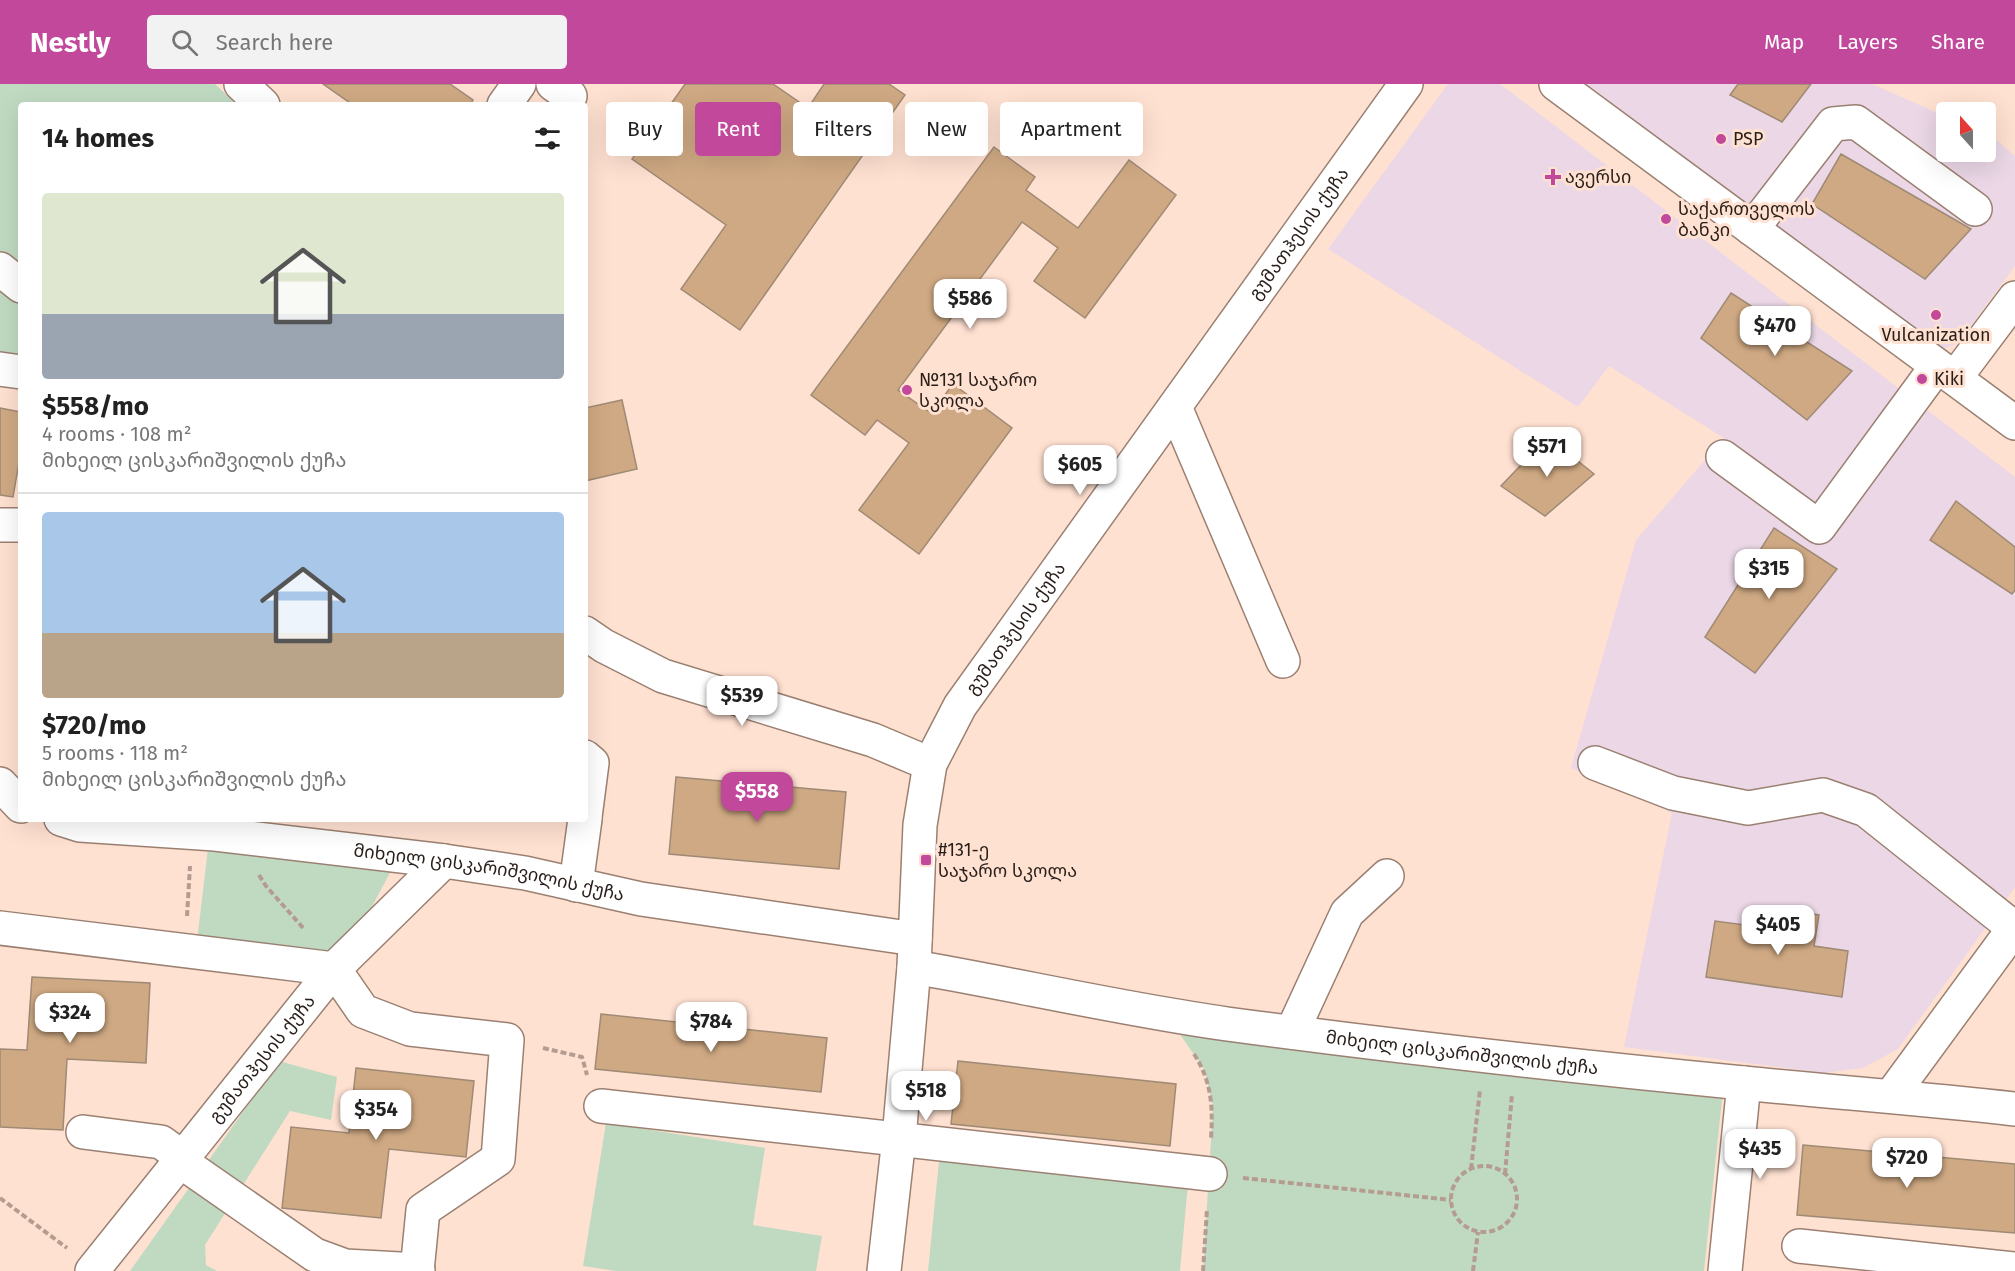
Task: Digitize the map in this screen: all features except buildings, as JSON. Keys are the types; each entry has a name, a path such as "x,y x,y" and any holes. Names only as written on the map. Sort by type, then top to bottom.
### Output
{"street":[{"path":"241,84 260,102"},
{"path":"506,102 519,84"},
{"name":"გუმათჰესის ქუჩა","path":"884,1271 899,1138 914,953 920,825 930,764 960,706 1406,84"},
{"path":"1559,85 2015,423"},
{"path":"1752,229 1833,124 1856,122 1976,209"},
{"path":"0,269 18,284"},
{"path":"1723,457 1819,527 1946,372 2000,334 2015,298"},
{"path":"0,369 18,372"},
{"path":"1175,407 1282,661"},
{"path":"0,525 18,525"},
{"path":"588,635 604,646 663,676 873,740 930,764"},
{"path":"588,760 592,763 588,794"},
{"path":"1594,763 1672,793 1748,808 1823,795 1866,810 2015,928 1891,1096"},
{"path":"0,784 18,803"},
{"name":"მიხეილ ცისკარიშვილის ქუჩა","path":"70,822 80,825 216,831 525,873 641,899 914,953 1016,985 1071,998 1292,1032 1499,1057 2015,1109"},
{"path":"576,885 584,822"},
{"name":"გუმათჰესის ქუჩა","path":"93,1270 334,969 444,861"},
{"path":"1292,1032 1347,913 1387,876"},
{"path":"0,928 334,969 363,1011 411,1029 507,1040 498,1159 423,1210 418,1270 345,1266 315,1255 161,1142 83,1132"},
{"path":"1725,1271 1744,1083"},
{"path":"602,1106 1210,1174"},
{"path":"1799,1246 2015,1269"}],"path":[{"path":"185,951 216,831"},
{"path":"216,831 267,886 334,969"},
{"path":"507,1040 582,1057 593,1094 602,1106"},
{"path":"1471,1169 1499,1057"},
{"path":"1499,1057 1505,1174"},
{"path":"1486,1166 1505,1174 1512,1183 1516,1203 1514,1213 1508,1221 1500,1228 1490,1232 1478,1232 1459,1221 1453,1211 1451,1200 1452,1189 1457,1179 1471,1169 1486,1166"},
{"path":"1210,1174 1451,1200"},
{"path":"0,1198 38,1225 93,1270"},
{"path":"1473,1271 1478,1232"}],"shaded area":[{"path":"1448,84 1500,84 2015,477 2015,887 1898,1049 1863,1068 1824,1073 1624,1047 1672,813 1571,768 1636,540 1724,438 1609,366 1578,407 1328,249"},
{"path":"1587,84 1872,84 1936,112 1936,162 1996,162 1996,140 2015,156 2015,266 1958,343 1939,351"}],"green space":[{"path":"0,84 215,84 234,102 18,102 18,274 0,260"},
{"path":"0,287 18,303 18,359 0,356"},
{"path":"208,848 392,869 360,929 344,948 316,958 197,941"},
{"path":"1179,1033 1722,1099 1704,1271 1203,1271 1213,1106 1204,1069"},
{"path":"279,1061 337,1077 331,1120 290,1111 205,1245 206,1265 217,1271 130,1271"},
{"path":"606,1123 765,1148 753,1225 822,1236 816,1271 616,1271 583,1266"},
{"path":"939,1161 1188,1184 1180,1271 928,1271"}],"place":[{"name":"PSP","path":"1721,139"},
{"name":"ავერსი","path":"1553,177"},
{"name":"საქართველოს ბანკი","path":"1666,219"},
{"name":"Vulcanization","path":"1936,315"},
{"name":"Kiki","path":"1922,379"},
{"name":"№131 საჯარო სკოლა","path":"907,390"},
{"name":"#131-ე საჯარო სკოლა","path":"926,860"}]}
